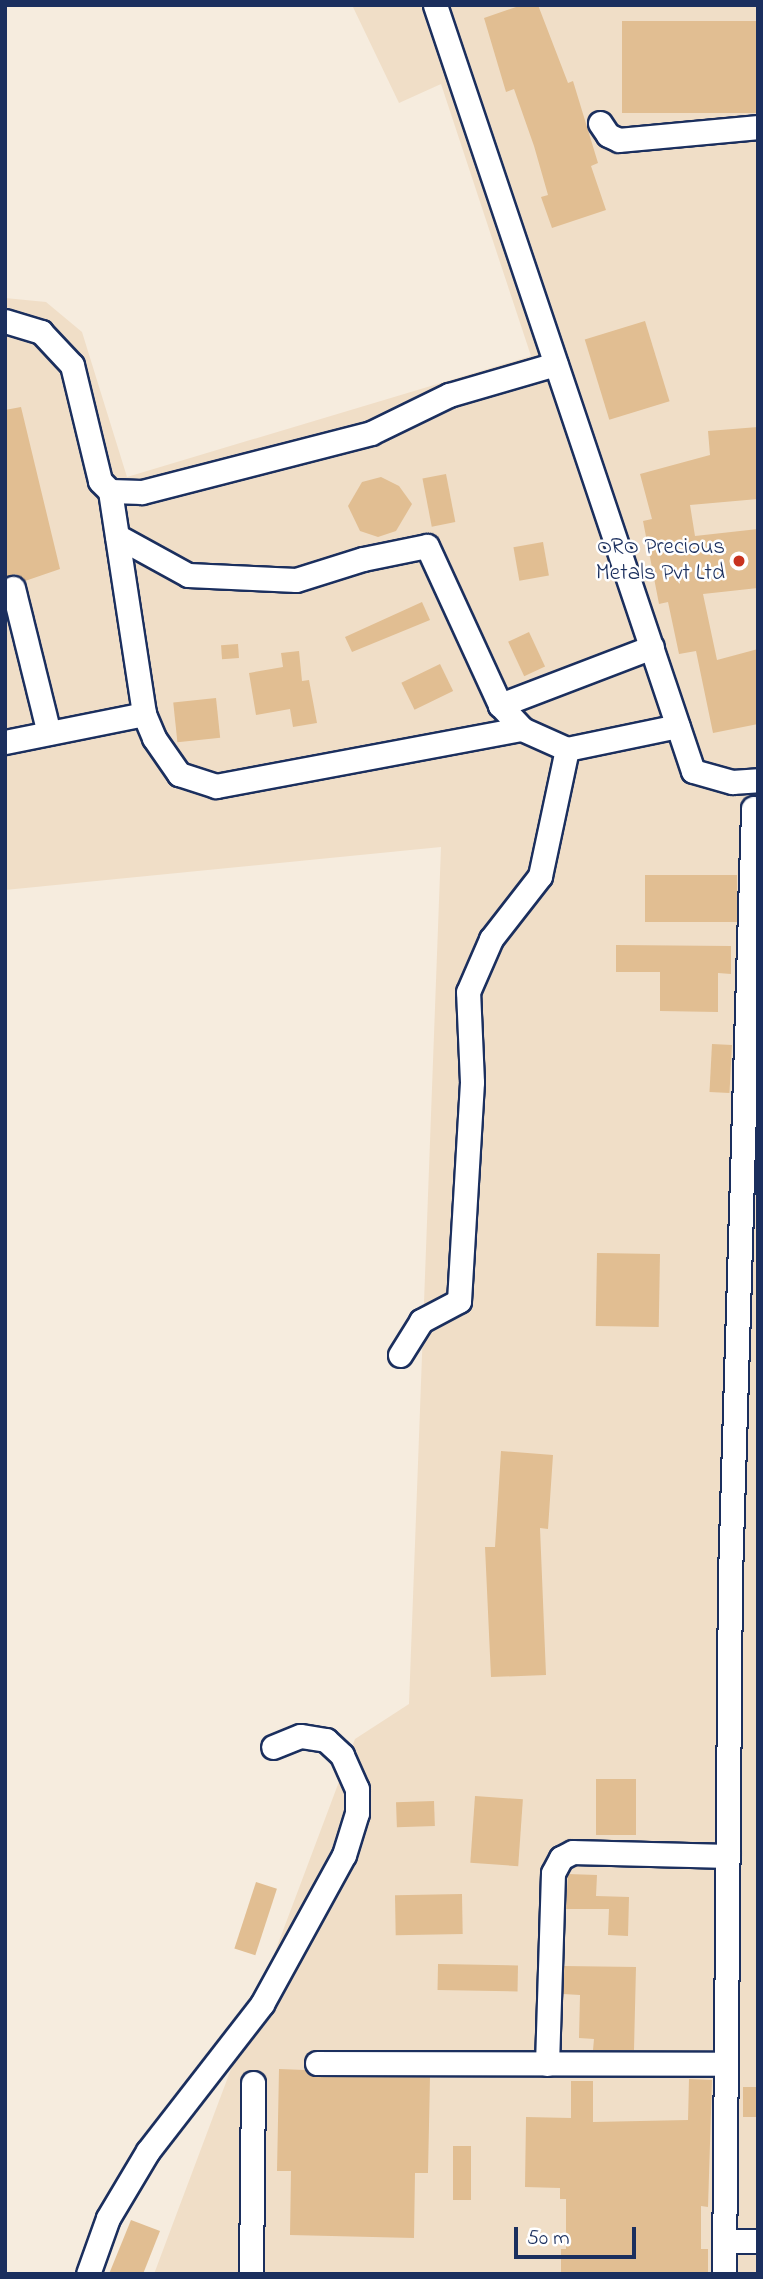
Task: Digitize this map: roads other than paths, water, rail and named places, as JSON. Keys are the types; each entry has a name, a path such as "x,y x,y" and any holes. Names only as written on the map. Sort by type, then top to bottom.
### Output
{"street":[{"path":"435,5 693,771 732,782 758,780"},
{"path":"600,123 607,135 619,140 758,127"},
{"path":"5,321 41,332 72,365 100,481 110,491 144,714 153,738 179,774 216,786 522,729"},
{"path":"110,491 142,492 371,433 449,395 556,364"},
{"path":"117,536 188,575 296,580 363,559 427,546 500,705 522,729 568,748 678,726"},
{"path":"13,588 49,733"},
{"path":"500,705 652,647"},
{"path":"5,742 144,714"},
{"path":"400,1355 421,1321 459,1301 472,1082 468,992 491,939 540,876 568,748"},
{"path":"724,2274 730,1576 752,808"},
{"path":"88,2274 108,2218 148,2151 262,2004 345,1855 357,1813 357,1789 342,1755 326,1740 300,1736 273,1747"},
{"path":"547,2064 553,1873 561,1858 573,1852 728,1856"},
{"path":"317,2063 726,2064"},
{"path":"251,2274 253,2083"},
{"path":"724,2241 758,2241"}],"place":[{"name":"ORO Precious Metals Pvt Ltd","path":"739,561"}]}
